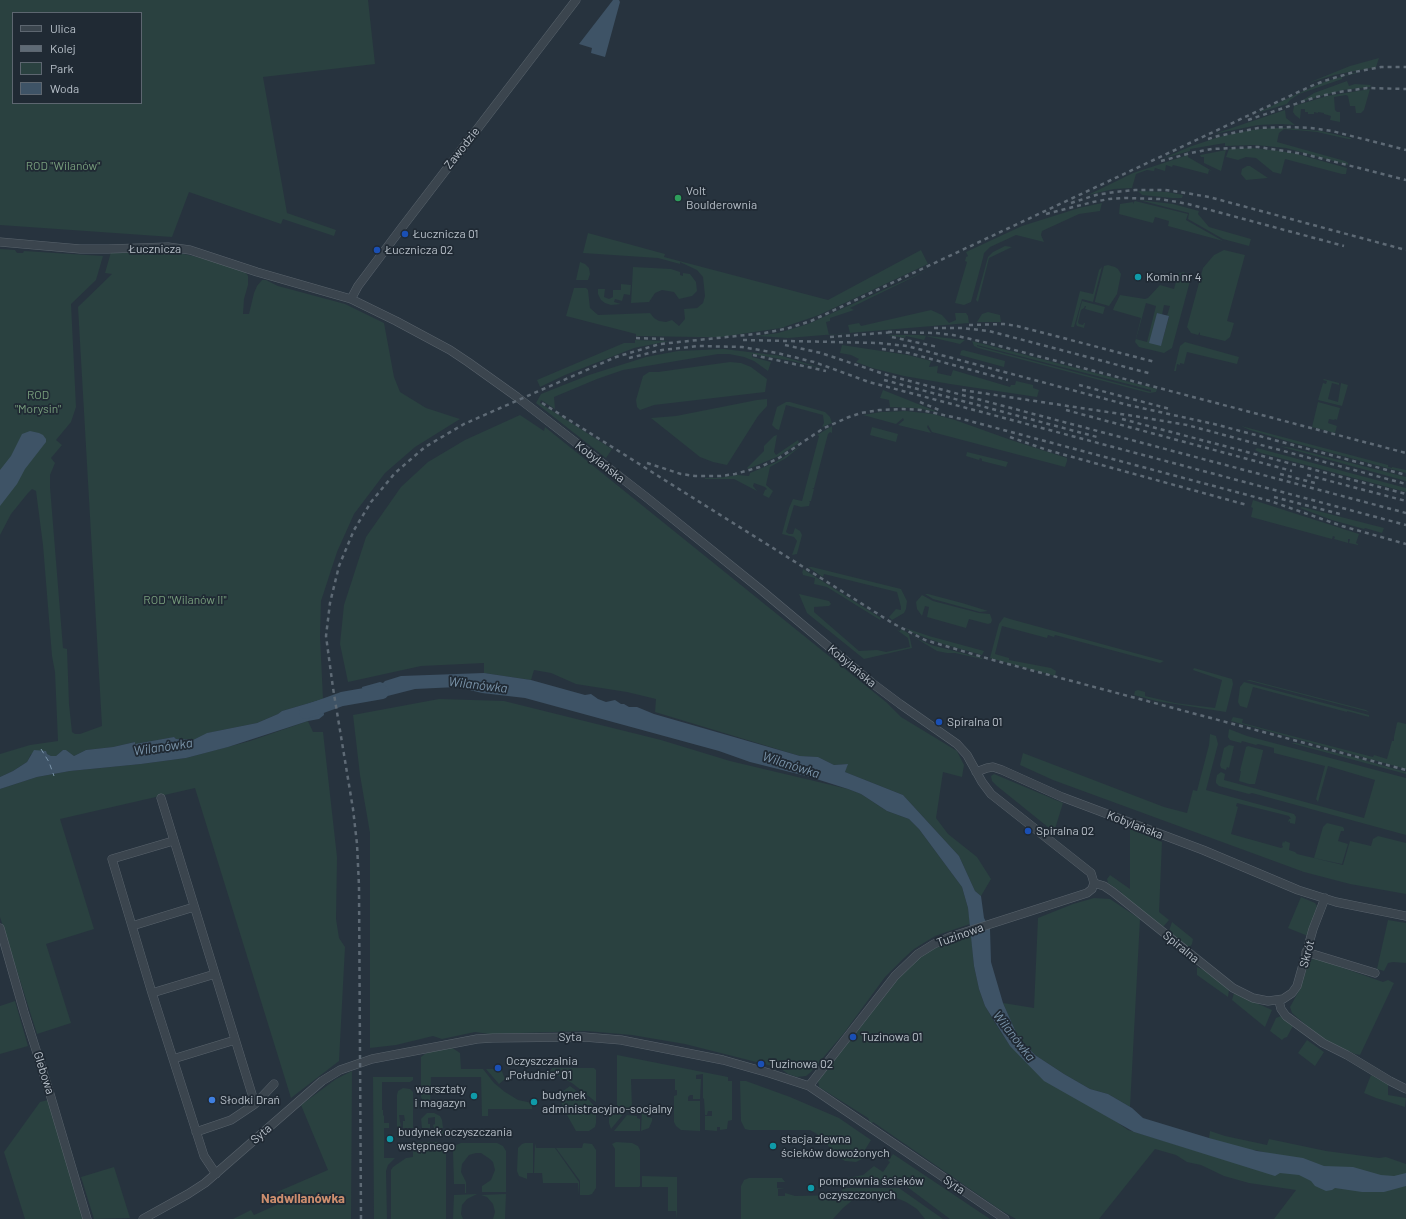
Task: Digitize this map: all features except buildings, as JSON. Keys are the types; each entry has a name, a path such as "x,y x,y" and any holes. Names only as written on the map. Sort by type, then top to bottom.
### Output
{"street":[{"name":"Zawodzie","path":"351,298 382,253 576,0"},
{"name":"Łucznicza","path":"0,242 80,249 178,248 200,253 257,272 351,298"},
{"name":"Kobylańska","path":"351,298 450,350 517,397 646,497 754,584 872,683 957,744 967,755 976,772 987,768 1002,770 1062,797 1203,850 1298,890 1325,898 1406,916"},
{"path":"976,772 991,794 1088,870 1093,876 1094,883"},
{"path":"161,798 255,1104"},
{"path":"173,840 112,859 196,1132 204,1156 216,1174"},
{"name":"Tuzinowa","path":"809,1086 895,976 918,954 934,944 950,937 1084,895 1090,891 1094,883"},
{"name":"Spiralna","path":"1094,883 1104,886 1113,892 1233,988 1253,998 1268,1001 1279,1001"},
{"name":"Skrót","path":"1279,1001 1288,997 1297,986 1306,952 1325,898"},
{"path":"132,926 194,907"},
{"name":"Glebowa","path":"0,928 87,1219"},
{"path":"1306,952 1375,973"},
{"path":"152,993 215,974"},
{"path":"1279,1001 1286,1016 1323,1043 1406,1089"},
{"name":"Syta","path":"143,1219 188,1194 216,1174 322,1081 340,1070 372,1059 470,1040 493,1038 584,1037 621,1040 736,1063 809,1086 1005,1219"},
{"path":"173,1059 235,1040"},
{"path":"196,1132 231,1120 255,1104 274,1084"}],"green space":[{"name":"ROD \"Wilanów\"","path":"0,0 368,0 375,64 263,77 287,213 336,230 334,236 283,219 281,224 189,192 172,237 0,225"},
{"path":"1379,58 1376,67 1334,75 1308,83 1350,66"},
{"path":"1357,72 1342,77 1342,79 1299,94 1287,104 1257,113 1324,82"},
{"path":"1347,81 1349,86 1355,84 1371,85 1370,87 1343,90 1300,102 1314,93"},
{"path":"1370,89 1364,110 1361,113 1356,113 1355,106 1350,106 1348,96 1334,97 1335,110 1340,112 1340,122 1330,120 1331,116 1324,113 1314,112 1314,114 1308,114 1308,112 1305,112 1305,109 1301,109 1300,119 1293,112 1294,106 1327,96"},
{"path":"1285,110 1286,118 1295,125 1258,125 1214,134"},
{"path":"1271,128 1321,131 1351,138 1348,139 1317,132 1284,129 1279,133 1277,142 1345,161 1348,165 1286,148 1255,145 1225,146 1225,143 1190,149 1190,151 1164,158 1189,147 1219,137 1251,130"},
{"path":"1251,148 1297,154 1347,168 1346,174 1285,159 1281,174 1273,172 1256,158 1246,157 1238,160 1226,157 1229,149"},
{"path":"1226,150 1221,171 1204,163 1204,157 1201,157 1200,155"},
{"path":"1188,155 1188,157 1212,171 1209,170 1208,174 1173,165 1172,167 1166,165 1165,171 1155,168 1154,171 1147,170 1136,174 1132,188 1114,189 1088,195 1133,173"},
{"path":"1250,166 1268,178 1246,180 1241,174 1242,169"},
{"path":"1138,191 1167,192 1183,195 1182,198 1172,198 1142,195"},
{"path":"1139,200 1173,204 1199,211 1198,214 1209,227 1251,239 1249,246 1223,239 1188,219 1189,213"},
{"path":"1135,201 1188,214 1186,220 1223,241 1168,226 1169,221 1155,217 1153,223 1119,214 1120,204 1133,202 1133,204"},
{"path":"1102,203 1100,211 1079,214 1042,231 1041,235 1044,242 1016,235 990,247 984,253 971,302 964,305 955,303 967,262 965,261 966,257 968,256 966,252 1022,226 1079,208"},
{"path":"588,233 665,254 664,257 828,300 921,250 928,264 819,315 781,328 721,337 636,336 636,334 566,316 574,288 586,288 588,290 590,308 598,315 650,313 659,321 666,322 672,320 679,326 685,319 684,309 697,308 703,303 705,296 703,277 697,270 680,262 680,264 658,258 583,253"},
{"path":"1005,246 1012,247 989,258 978,302 976,300 988,257 993,252"},
{"path":"0,249 15,250 17,253 23,253 24,251 103,256 96,280 71,304 76,407 71,422 56,440 62,445 51,458 55,463 50,475 63,648 67,649 69,704 72,732 75,734 80,734 102,726 78,307 112,274 105,273 111,252 173,252 244,270 248,276 248,285 244,299 243,314 249,314 254,293 262,280 266,280 278,286 345,304 384,323 394,377 400,392 426,408 460,419 415,447 385,473 354,514 337,552 321,601 320,636 323,699 282,711 257,723 208,733 193,740 176,739 174,737 135,744 135,742 113,747 86,750 74,756 66,750 63,750 56,756 47,754 31,754 27,762 0,777 0,754 30,745 58,741 55,672 52,656 43,545 36,491 32,489 28,493 11,514 0,535"},
{"path":"1224,250 1245,255 1227,321 1234,323 1230,337 1225,341 1200,335 1200,332 1198,335 1191,333 1187,327 1203,268 1214,255"},
{"path":"580,262 589,268 590,274 588,280 576,280"},
{"path":"1108,265 1118,269 1121,274 1117,294 1109,306 1095,302 1104,266"},
{"path":"633,267 671,269 680,272 680,275 683,276 683,273 690,274 696,282 697,291 692,296 679,299 674,292 662,290 655,293 649,302 631,303"},
{"path":"1102,267 1093,302 1082,299 1074,327 1071,327 1080,291 1093,294 1099,270"},
{"path":"930,269 850,308 854,310 830,318 830,321 826,322 829,335 788,338 756,336 778,333 808,324"},
{"path":"1183,272 1188,274 1190,281 1172,348 1164,353 1139,347 1135,342 1141,318 1113,310 1120,295 1145,299 1148,298 1160,285 1174,289 1178,274","holes":["1146,303 1156,306 1147,342 1136,339","1164,305 1170,306 1167,316 1169,317 1161,345 1157,313 1162,315"]},
{"path":"621,284 631,285 630,295 624,294 622,301 615,299 614,302 621,304 611,305 601,300 598,294 598,289 605,289 604,297 609,299 613,297 613,290 621,290"},
{"path":"1082,301 1105,307 1103,314 1085,309 1086,306 1081,310 1078,322 1079,324 1083,325 1085,323 1084,328 1077,326 1076,324"},
{"path":"931,310 942,315 949,323 956,320 955,313 966,313 969,323 850,333 848,325 859,323 861,326"},
{"path":"988,312 1000,315 1001,322 977,322 982,314"},
{"path":"887,335 919,335 965,340 960,344 926,336 924,340 906,336 905,338"},
{"path":"635,340 669,341 634,348 565,375 540,387 537,380 624,343 635,343"},
{"path":"972,341 1157,389 1156,392 1149,393 974,346","holes":["977,345 1151,390 1151,392"]},
{"path":"1185,342 1239,357 1237,364 1187,352 1184,364 1177,364 1176,371 1174,371 1180,346"},
{"path":"842,345 908,355 931,361 929,367 938,366 937,373 951,376 953,370 1010,387 1011,385 1015,385 1016,381 1033,385 1033,388 1039,390 1037,397 904,376 872,368 856,362 859,359 851,355 840,353"},
{"path":"724,349 782,356 824,369 792,361 752,354 752,357 771,362 768,371 754,361 744,357 729,354 718,354 623,370 554,397 555,409 541,400 540,403 612,449 606,458 536,403 541,394 589,375 646,357 678,351"},
{"path":"963,350 1005,361 1004,367 960,355 961,351"},
{"path":"730,362 741,363 751,367 767,379 765,392 654,405 640,410 637,407 636,400 643,376 649,372"},
{"path":"1323,380 1339,383 1339,385 1332,383 1328,399 1338,402 1341,383 1348,385 1342,406 1318,400 1323,383 1326,384 1327,381"},
{"path":"883,390 938,412 915,408 890,407 889,400 880,398"},
{"path":"767,399 767,406 758,416 727,465 700,457 651,418 676,416"},
{"path":"786,402 825,412 830,417 832,423 822,427 824,423 823,415 786,405 779,430 776,429 772,425 777,407"},
{"path":"1318,402 1340,408 1337,420 1329,419 1328,423 1337,426 1335,433 1312,427"},
{"path":"906,411 933,414 955,420 1067,458 1067,461 1065,467 932,432 928,425 927,427 931,433 898,425 904,420 903,418 896,424 863,415 881,412"},
{"path":"520,415 544,431 545,427 886,702 901,717 957,751 964,765 962,777 943,772 936,818 948,834 977,857 991,879 981,896 975,891 959,856 903,795 845,772 847,764 834,765 818,757 800,756 655,712 656,699 627,692 576,684 551,673 534,670 531,680 484,673 484,663 421,666 348,682 340,644 344,605 366,537 401,487 428,462 465,440"},
{"path":"832,426 832,433 830,432 828,434 814,488 812,489 814,489 811,501 809,501 809,506 801,507 794,505 786,532 793,534 795,528 800,531 802,535 797,554 792,555 797,541 794,537 782,534 789,508 793,499 802,501 819,436 817,435"},
{"path":"1241,426 1388,465 1388,467 1406,470 1406,473 1287,441"},
{"path":"872,427 898,434 896,442 870,435"},
{"path":"777,435 774,452 776,455 798,440 799,443 779,456 748,469 747,468 764,451 764,446"},
{"path":"801,446 786,458 770,467 766,485 773,491 769,498 763,495 767,489 765,487 754,483 753,486 757,491 734,479 705,479 738,475 749,476 750,473 776,462"},
{"path":"1279,446 1406,477 1406,481"},
{"path":"1257,448 1406,488 1406,492 1261,453 1255,450"},
{"path":"967,452 1008,462 1006,467 982,461 980,458 979,460 966,456"},
{"path":"1253,500 1359,534 1356,543 1358,545 1349,543 1350,539 1348,539 1348,543 1334,539 1335,537 1333,536 1332,539 1251,517"},
{"path":"1302,507 1384,528 1382,533 1364,529 1332,520 1300,508"},
{"path":"808,567 901,589 907,601 906,609 904,613 892,620 889,617 896,609 901,610 897,592 824,574 823,577"},
{"path":"803,569 881,618 880,620 827,587 814,584 815,578 803,575"},
{"path":"799,594 829,601 831,604 829,606 814,607 814,612 859,651 877,650 886,652 910,647 908,638 897,630 900,631 901,629 931,645 982,659 937,651 909,634 912,648 864,659 807,613"},
{"path":"925,594 988,611 980,612 933,599"},
{"path":"922,595 933,601 979,613 990,614 992,620 991,623 988,624 969,619 966,628 927,617 929,607 925,606 922,616 917,609 916,602"},
{"path":"1004,617 1164,661 1160,663 1055,635 1054,637 1048,635 1047,638 1002,626 995,654 1009,658 1009,660 1051,668 1056,671 1055,676 990,658 999,624"},
{"path":"905,628 984,651 982,655 943,644 913,633"},
{"path":"1194,668 1232,679 1233,684 1226,712 1156,701 1134,695 1135,691 1138,690 1145,692 1145,696 1175,703 1215,708 1222,680 1193,670"},
{"path":"1246,680 1366,710 1369,712"},
{"path":"1244,682 1369,715 1369,717 1253,687 1247,708 1240,706 1238,702 1240,687"},
{"path":"439,699 504,701 661,740 730,761 848,789 861,794 887,811 909,819 919,829 962,887 968,908 970,924 935,936 914,949 904,958 885,977 844,1033 806,1076 797,1077 788,1074 780,1068 685,1044 632,1035 586,1031 489,1034 475,1032 442,1039 433,1036 396,1045 370,1048 370,833 360,775 353,715"},
{"path":"1233,717 1243,719 1242,723 1373,757 1374,755 1387,759 1392,741 1394,741 1397,723 1406,724 1406,769 1231,721"},
{"path":"308,721 313,732 323,732 337,857 336,919 339,938 345,947 339,1061 291,1098 195,788 60,819 94,929 46,944 71,1023 37,1034 0,917 0,789 37,777 70,771 186,758 250,741"},
{"path":"1229,729 1247,736 1406,778 1406,835 1252,793 1249,794 1219,786 1216,783 1216,780 1217,775 1221,772 1225,774 1224,780 1364,818 1375,780 1328,766 1318,802 1316,799 1325,766 1274,753 1274,748 1230,740 1228,737"},
{"path":"1210,734 1216,736 1218,744 1206,790 1294,814 1296,817 1295,824 1290,823 1290,821 1288,822 1289,819 1291,819 1289,816 1237,803 1236,806 1238,807 1231,834 1281,848 1283,847 1283,841 1284,843 1285,841 1290,843 1289,850 1297,854 1343,865 1350,841 1371,846 1373,839 1378,836 1406,843 1406,894 1350,884 1304,872 1053,780 1020,765 1023,753 1164,807 1187,813 1193,790 1197,791 1209,745"},
{"path":"1291,743 1357,758 1406,772 1406,774"},
{"path":"1229,745 1234,746 1229,768 1227,767 1226,770 1221,768 1220,765 1224,748"},
{"path":"1248,746 1263,750 1255,784 1239,781 1246,747"},
{"path":"994,774 1063,803 1054,832 997,786 992,781 991,776"},
{"path":"1327,823 1343,827 1344,829 1344,831 1341,831 1338,841 1348,844 1342,864 1314,858 1323,827"},
{"path":"1130,829 1162,842 1159,912 1169,920 1163,927 1108,883 1107,879 1110,875 1130,889"},
{"path":"1301,897 1315,903 1317,906 1308,936 1288,928"},
{"path":"1094,898 1110,899 1140,919 1130,1107 1108,1094 1090,1089 1035,1055 1018,1037 1003,1003 1034,1008 1038,918 1073,904"},
{"path":"1388,920 1406,923 1406,963 1388,963 1384,971 1377,969"},
{"path":"1172,922 1193,939 1189,948 1170,934 1169,931"},
{"path":"971,934 974,966 979,989 985,1006 1010,1046 1128,1130 1200,1152 1406,1184 1406,1219 1274,1219 1296,1190 1249,1183 1224,1176 1201,1165 1187,1162 1176,1155 1155,1149 1099,1219 1016,1219 999,1209 873,1122 871,1124 868,1118 819,1087 818,1081 899,978 918,958 940,945"},
{"path":"1318,959 1383,982 1388,980 1394,983 1360,1055 1321,1038 1292,1013 1290,1007 1301,987 1309,961"},
{"path":"1197,967 1206,971 1229,990 1228,997 1197,975"},
{"path":"1234,993 1272,1010 1265,1027 1232,1000"},
{"path":"15,1001 28,1046 0,1054 0,1006"},
{"path":"1281,1016 1293,1026 1287,1037 1282,1040 1270,1031 1276,1018"},
{"path":"1307,1040 1324,1052 1315,1066 1298,1053"},
{"path":"451,1047 460,1053 461,1069 483,1069 494,1083 505,1092 518,1100 532,1103 532,1109 488,1109 488,1116 482,1116 481,1077 431,1077 430,1106 424,1103 421,1097 421,1057 426,1053"},
{"path":"617,1055 728,1077 728,1081 732,1081 732,1120 728,1121 727,1129 720,1130 720,1127 717,1127 717,1131 705,1130 705,1116 712,1116 712,1111 708,1111 707,1115 705,1115 703,1074 696,1075 696,1079 701,1079 700,1099 693,1099 693,1095 688,1097 688,1101 700,1101 700,1131 681,1130 674,1122 674,1096 677,1095 677,1090 675,1090 675,1079 631,1079 632,1109 636,1110 625,1112 611,1129 609,1114 617,1113"},
{"path":"552,1068 594,1068 596,1070 596,1102 572,1083 551,1072 550,1071"},
{"path":"486,1069 501,1069 505,1079 499,1084"},
{"path":"352,1071 351,1219 233,1219 251,1210 254,1215 281,1203 277,1192 328,1170 301,1105 336,1079"},
{"path":"1371,1075 1388,1084 1388,1095 1406,1098 1405,1107 1364,1093"},
{"path":"373,1077 413,1077 413,1080 410,1082 382,1082 382,1110 384,1123 389,1123 389,1128 384,1128 384,1158 395,1158 388,1165 386,1171 387,1219 374,1219"},
{"path":"740,1081 746,1081 790,1097 839,1118 871,1140 863,1153 866,1156 856,1162 845,1161 840,1158 817,1134 810,1130 745,1129 741,1121"},
{"path":"570,1086 589,1100 594,1106 595,1110 565,1110 558,1097 555,1097"},
{"path":"403,1088 410,1089 413,1092 413,1128 403,1128 403,1121 405,1121 404,1115 399,1115 401,1128 398,1128 397,1126 397,1095 398,1091"},
{"path":"48,1100 84,1219 25,1219 4,1152 40,1102"},
{"path":"642,1109 647,1109 647,1117 652,1118 652,1121 649,1128 641,1131"},
{"path":"569,1112 596,1113 595,1127 589,1131 576,1131 567,1115"},
{"path":"427,1113 434,1113 440,1116 443,1128 434,1128 433,1125 435,1124 435,1117 428,1118 430,1128 422,1128 421,1119"},
{"path":"627,1115 637,1116 637,1118 640,1119 640,1131 614,1131"},
{"path":"424,1130 482,1130 481,1134 431,1134"},
{"path":"1210,1131 1225,1136 1267,1145 1269,1139 1326,1151 1379,1158 1386,1157 1406,1164 1406,1177 1378,1181 1255,1150 1246,1154 1209,1138"},
{"path":"418,1142 439,1142 446,1149 446,1219 391,1219 391,1170 406,1158 413,1157 413,1148"},
{"path":"616,1142 632,1143 638,1146 640,1150 639,1187 615,1187 615,1149 612,1144"},
{"path":"461,1143 497,1143 503,1146 506,1151 506,1192 482,1192 482,1186 491,1180 495,1170 493,1162 481,1153 469,1155 462,1164 461,1172 466,1182 466,1193 465,1184 454,1184 453,1151 456,1145"},
{"path":"525,1143 533,1143 533,1173 527,1173 527,1179 519,1176 517,1171 518,1148"},
{"path":"535,1143 536,1148 555,1148 579,1182 579,1195 578,1183 543,1183 542,1173 534,1173"},
{"path":"584,1143 592,1144 596,1150 596,1188 592,1194 589,1195 580,1195 580,1181 556,1148 582,1148"},
{"path":"893,1154 990,1219 950,1219 906,1186 899,1184 842,1184 842,1182 847,1182 848,1178 863,1175 874,1166 883,1172 890,1162 888,1161"},
{"path":"114,1167 130,1218 94,1219 81,1177"},
{"path":"642,1176 677,1177 677,1219 676,1211 668,1211 668,1187 642,1187"},
{"path":"749,1178 782,1178 785,1182 777,1182 777,1188 785,1189 778,1189 778,1196 785,1196 785,1193 795,1196 841,1195 844,1188 899,1188 943,1219 925,1219 917,1209 906,1202 894,1197 880,1195 854,1199 833,1219 741,1219 741,1186 744,1180"},
{"path":"477,1194 467,1199 462,1205 461,1214 463,1219 453,1219 454,1195"},
{"path":"506,1194 505,1219 493,1219 495,1212 493,1204 487,1197 481,1195"}],"water":[{"path":"613,0 619,0 620,2 605,57 591,53 592,48 579,44"},
{"path":"1157,313 1169,316 1161,346 1149,343"},
{"path":"30,431 43,435 46,442 25,469 17,484 0,506 0,470 11,456 22,434"},
{"path":"484,673 531,680 585,695 591,694 606,702 615,700 629,707 637,707 654,714 800,756 818,757 834,765 848,764 845,772 903,795 959,856 975,891 981,896 984,918 990,929 991,962 1003,1003 1018,1037 1035,1055 1090,1089 1108,1094 1132,1108 1143,1118 1257,1151 1303,1158 1324,1166 1353,1167 1381,1175 1394,1176 1406,1173 1406,1186 1384,1192 1362,1192 1335,1188 1326,1191 1315,1186 1311,1181 1299,1175 1280,1173 1275,1176 1134,1132 1044,1081 1010,1046 985,1006 979,989 974,966 968,908 962,887 919,829 909,819 887,811 861,794 810,777 750,762 719,751 525,698 482,693 457,687 415,689 364,702 362,687 380,682 383,683 401,676"},
{"path":"323,699 324,715 319,719 308,721 228,747 186,758 70,771 37,777 0,789 0,777 27,762 34,750 46,751 47,754 51,756 56,756 63,750 66,750 74,756 86,750 113,747 135,742 135,744 174,737 176,739 193,740 207,733 257,723 282,711"}],"waterway":[{"name":"Wilanówka","path":"306,712 342,699 382,692"}],"ferry route":[{"path":"41,749 49,762 54,776"}],"railway":[{"path":"361,1219 359,886 357,844 353,809 326,636 330,603 339,566 354,530 371,502 395,473 425,447 464,424 616,357 660,344 765,333 789,328 811,321 1309,87 1354,72 1381,67 1406,67"},
{"path":"1248,120 1316,97 1339,92 1367,88 1406,89"},
{"path":"1208,139 1258,128 1311,128 1332,131 1406,150"},
{"path":"1161,161 1212,149 1258,147 1304,154 1406,180"},
{"path":"1071,203 1096,195 1115,192 1135,190 1165,190 1180,192 1209,197 1406,250"},
{"path":"1046,214 1109,199 1160,199 1188,204 1344,246"},
{"path":"969,325 1004,324 1017,326 1155,362"},
{"path":"934,328 962,328 989,331 1152,374"},
{"path":"888,332 935,333 953,335 988,343 1406,453"},
{"path":"830,337 894,332"},
{"path":"892,337 938,347"},
{"path":"636,338 667,339"},
{"path":"743,340 878,343 907,346 1128,405 1214,424 1406,475"},
{"path":"785,345 821,353 887,375 1406,513"},
{"path":"629,358 662,350 699,346 742,347 777,353 814,362 869,382 1406,525"},
{"path":"882,349 909,353 1008,380"},
{"path":"753,355 826,371"},
{"path":"884,380 1097,437"},
{"path":"1079,385 1170,409"},
{"path":"962,390 1187,425 1406,484"},
{"path":"920,402 939,410"},
{"path":"542,403 894,624 925,640 993,660 1406,770"},
{"path":"647,463 681,474 695,476 721,476 735,474 760,467 779,458 824,428 849,417 861,413 880,410 921,410 966,420 1270,501 1342,526 1406,544"},
{"path":"1066,410 1292,471"},
{"path":"1122,419 1406,494"},
{"path":"1010,437 1047,450 1247,505"},
{"path":"1280,474 1315,483"},
{"path":"1307,475 1406,501"},
{"path":"1274,497 1340,514"}],"place":[{"name":"Volt Boulderownia","path":"678,198"},
{"name":"Łucznicza 01","path":"405,234"},
{"name":"Łucznicza 02","path":"377,250"},
{"name":"Komin nr 4","path":"1138,277"},
{"name":"Spiralna 01","path":"939,722"},
{"name":"Spiralna 02","path":"1028,831"},
{"name":"Tuzinowa 01","path":"853,1037"},
{"name":"Tuzinowa 02","path":"761,1064"},
{"name":"Oczyszczalnia „Południe” 01","path":"498,1068"},
{"name":"warsztaty i magazyn","path":"474,1096"},
{"name":"Słodki Drań","path":"212,1100"},
{"name":"budynek administracyjno-socjalny","path":"534,1102"},
{"name":"budynek oczyszczania wstępnego","path":"390,1139"},
{"name":"stacja zlewna ścieków dowożonych","path":"773,1146"},
{"name":"pompownia ścieków oczyszczonych","path":"811,1188"}],"district":[{"name":"Nadwilanówka","path":"303,1199"}],"park label":[{"name":"ROD \"Morysin\"","path":"38,402"},
{"name":"ROD \"Wilanów II\"","path":"185,600"}]}
